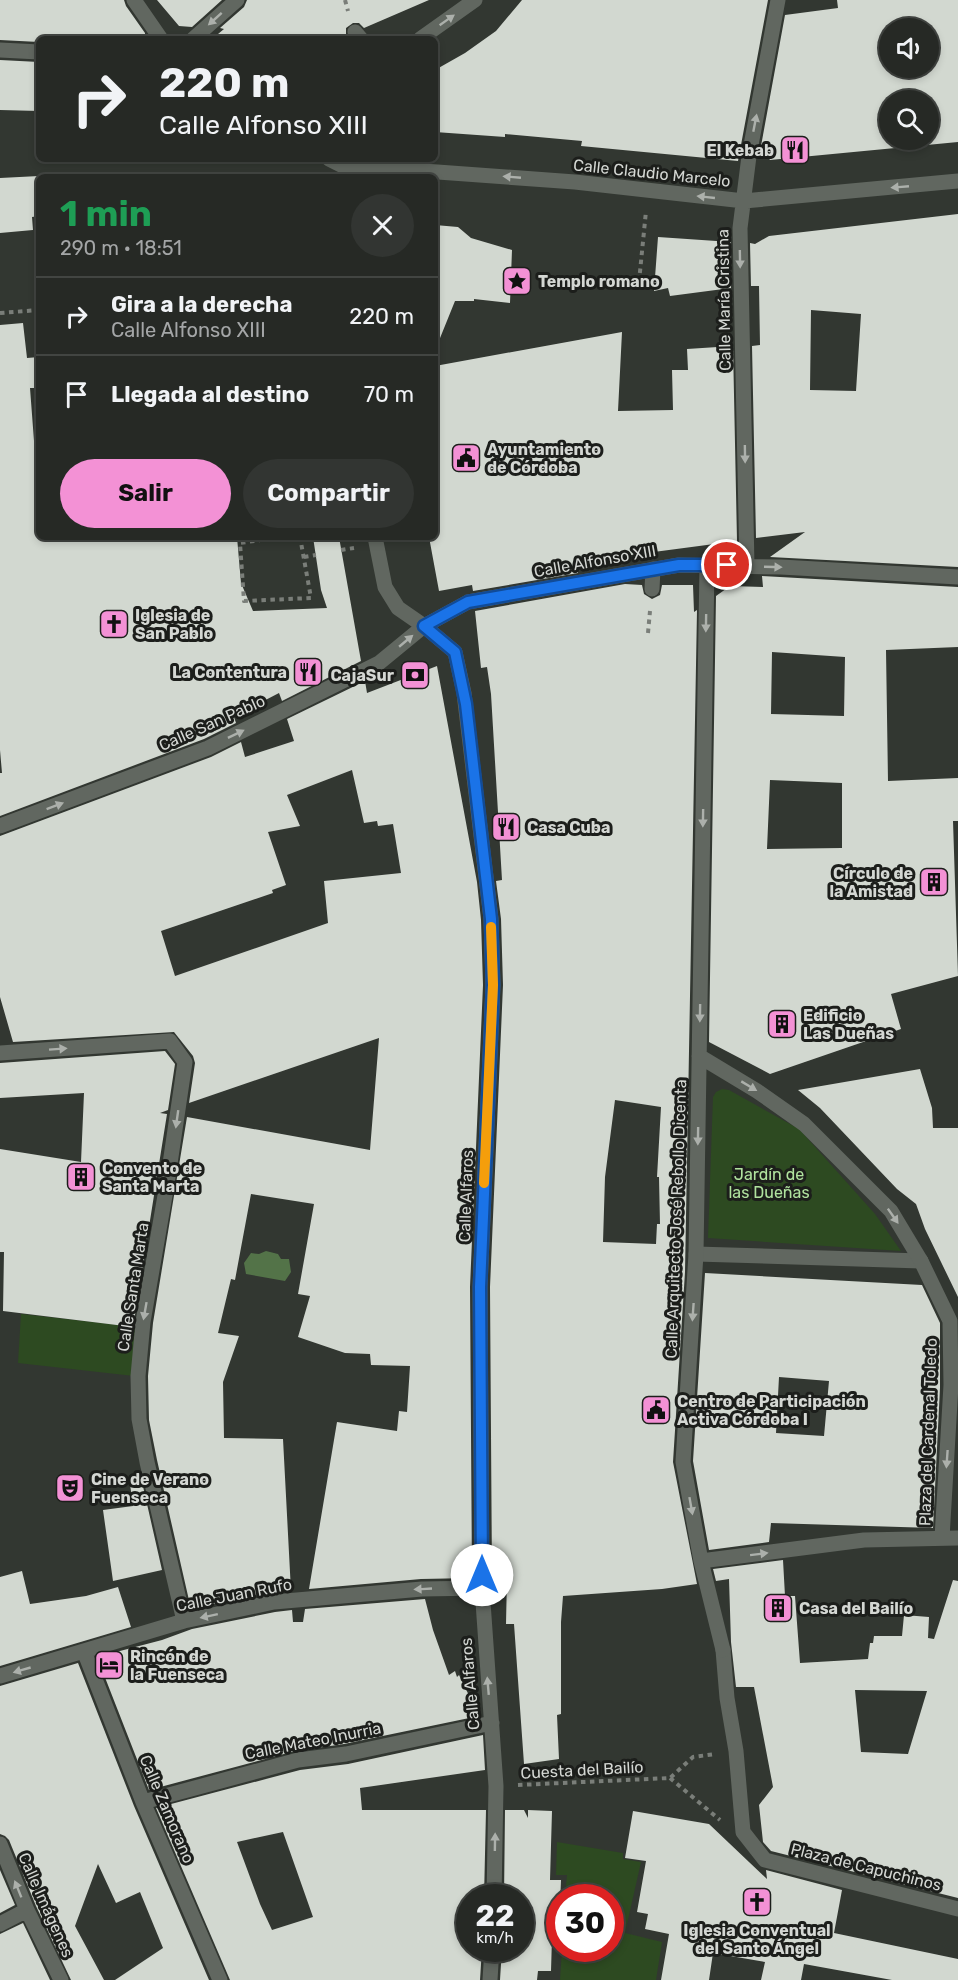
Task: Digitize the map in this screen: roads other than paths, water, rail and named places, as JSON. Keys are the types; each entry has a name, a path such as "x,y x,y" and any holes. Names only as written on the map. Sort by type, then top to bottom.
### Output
{"street":[{"path":"134,0 159,36"},
{"path":"197,36 237,0"},
{"path":"424,36 475,0"},
{"name":"Calle María Cristina","path":"747,566 740,228 749,156 778,0"},
{"path":"0,50 36,51"},
{"name":"Calle Claudio Marcelo","path":"338,165 575,182 744,201 958,181"},
{"name":"Calle Alfaros","path":"376,540 385,587 398,608 455,652 466,704 491,919 493,985 480,1287 482,1588 496,1786 494,1884"},
{"name":"Calle Alfonso XIII","path":"424,626 468,602 679,565 747,566 958,577"},
{"name":"Calle Arquitecto José Rebollo Dicenta","path":"707,565 696,1254 683,1462 701,1561 723,1650 727,1698 736,1751 743,1833 765,1860"},
{"path":"652,589 653,569"},
{"name":"Calle San Pablo","path":"0,826 208,748 379,663 424,626"},
{"name":"Calle Santa Marta","path":"0,1053 170,1041 185,1062 143,1322 138,1376 139,1419 147,1462 184,1621"},
{"name":"Plaza del Cardenal Toledo","path":"699,1056 757,1091 804,1124 891,1211 921,1261 950,1321 955,1384 942,1539"},
{"path":"696,1254 921,1261"},
{"path":"701,1561 864,1540 958,1538"},
{"name":"Calle Juan Rufo","path":"0,1676 184,1621 274,1602 422,1589 482,1588"},
{"name":"Calle Zamorano","path":"84,1652 143,1802 220,1980"},
{"name":"Calle Mateo Inurria","path":"143,1802 298,1760 346,1754 492,1723"},
{"name":"Calle Imágenes","path":"0,1844 27,1910 61,1980"},
{"name":"Plaza de Capuchinos","path":"765,1860 958,1909"},
{"path":"0,1924 27,1910"},
{"path":"490,1980 491,1962"}],"place":[{"name":"El Kebab","path":"795,150"},
{"name":"Templo romano","path":"517,281"},
{"name":"Ayuntamiento de Córdoba","path":"466,458"},
{"name":"Iglesia de San Pablo","path":"114,624"},
{"name":"La Contentura","path":"308,672"},
{"name":"CajaSur","path":"415,675"},
{"name":"Casa Cuba","path":"506,827"},
{"name":"Círculo de la Amistad","path":"934,882"},
{"name":"Edificio Las Dueñas","path":"782,1024"},
{"name":"Convento de Santa Marta","path":"81,1177"},
{"name":"Centro de Participación Activa Córdoba I","path":"656,1410"},
{"name":"Cine de Verano Fuenseca","path":"70,1488"},
{"name":"Casa del Bailío","path":"778,1608"},
{"name":"Rincón de la Fuenseca","path":"109,1665"},
{"name":"Iglesia Conventual del Santo Ángel","path":"757,1902"}],"park label":[{"name":"Jardín de las Dueñas","path":"769,1183"}]}
